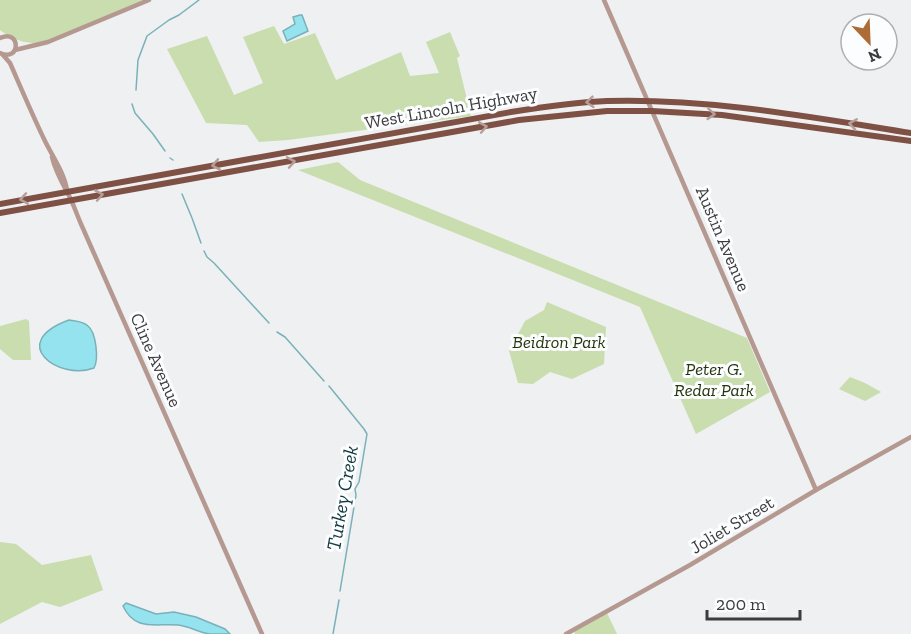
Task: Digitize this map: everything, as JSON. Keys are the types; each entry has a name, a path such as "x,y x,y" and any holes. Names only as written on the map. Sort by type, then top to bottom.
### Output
{"main road":[{"name":"West Lincoln Highway","path":"0,204 511,112 606,101 705,104 765,110 911,133"},
{"name":"West Lincoln Highway","path":"0,213 519,120 608,111 713,114 911,141"}],"street":[{"path":"2,54 8,55 14,51 48,42 149,0"},
{"name":"Austin Avenue","path":"603,0 816,490"},
{"path":"2,36 11,37 16,42 32,46"},
{"path":"10,63 16,42"},
{"name":"Cline Avenue","path":"2,54 10,63 66,183 67,192 262,634"},
{"name":"Joliet Street","path":"566,634 911,437"}],"green space":[{"path":"0,0 145,0 41,43 30,43 9,36 0,30"},
{"path":"274,26 284,44 315,33 336,80 401,52 410,76 439,73 426,42 450,32 460,56 457,58 471,116 259,142 247,125 206,123 167,49 207,36 234,95 263,83 243,37"},
{"name":"Peter G. Redar Park","path":"338,162 360,180 747,338 770,392 696,434 640,307 298,170"},
{"name":"Beidron Park","path":"547,302 606,327 604,364 572,379 550,372 533,384 518,383 509,351 525,321 544,310"},
{"path":"26,319 29,321 31,360 13,360 0,349 0,326"},
{"path":"850,377 881,392 865,401 839,389"},
{"path":"0,542 16,544 42,565 91,555 103,590 60,607 42,602 0,624"},
{"path":"606,611 617,634 575,634 573,630"}],"water":[{"path":"302,15 308,31 287,41 283,31 295,24 293,17"},
{"path":"69,320 84,323 91,329 96,346 94,368 80,371 54,365 45,358 40,349 41,339 51,329"},
{"path":"126,603 156,614 174,612 196,617 225,629 230,634 210,634 178,625 140,623 128,614 123,606"}],"waterway":[{"name":"Turkey Creek","path":"136,90 138,60 147,36 199,0"},
{"name":"Turkey Creek","path":"132,104 135,113 165,151"},
{"name":"Turkey Creek","path":"182,194 201,243"},
{"name":"Turkey Creek","path":"204,251 269,323"},
{"name":"Turkey Creek","path":"277,332 285,337 324,381"},
{"name":"Turkey Creek","path":"329,386 367,434 359,482 355,489 356,495 340,591"},
{"name":"Turkey Creek","path":"333,634 339,600"}]}
